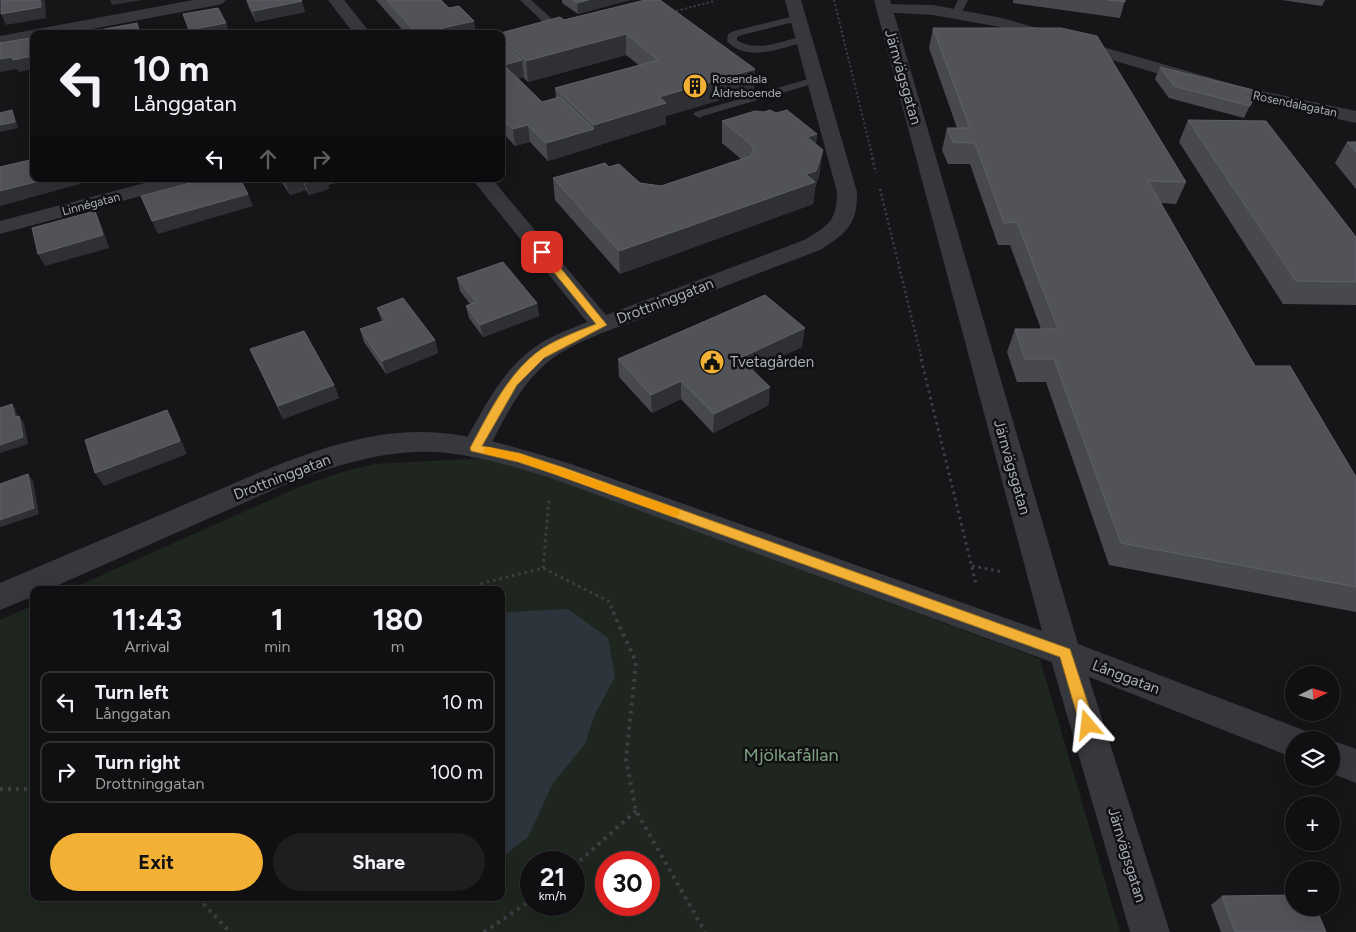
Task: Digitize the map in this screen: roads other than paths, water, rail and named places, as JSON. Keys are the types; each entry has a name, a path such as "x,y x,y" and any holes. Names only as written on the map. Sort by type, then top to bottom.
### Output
{"street":[{"path":"60,30 218,0"},
{"path":"336,0 360,30"},
{"name":"Rosendalagatan","path":"883,4 933,10 960,7 1002,23 1240,92 1356,117"},
{"name":"Järnvägsgatan","path":"883,4 1043,580 1150,932"},
{"name":"Drottninggatan","path":"0,597 290,471 332,457 405,443 434,442 475,448 513,383 540,356 568,340 602,325 812,245 828,236 843,222 848,208 846,192 798,19"},
{"path":"0,41 30,36"},
{"name":"Linnégatan","path":"0,228 171,182"},
{"path":"484,182 602,325"},
{"name":"Långgatan","path":"475,448 519,458 561,472 1066,653 1285,738"},
{"path":"1340,760 1356,766"}],"lane":[{"path":"505,38 543,29 547,24 547,20 524,0"},
{"path":"798,19 765,48 754,49 732,41 732,36 738,33 798,19"},
{"path":"699,114 815,80"}],"place":[{"name":"Rosendala Åldreboende","path":"695,86"},
{"name":"Tvetagården","path":"712,362"}],"park label":[{"name":"Mjölkafållan","path":"791,755"}]}
